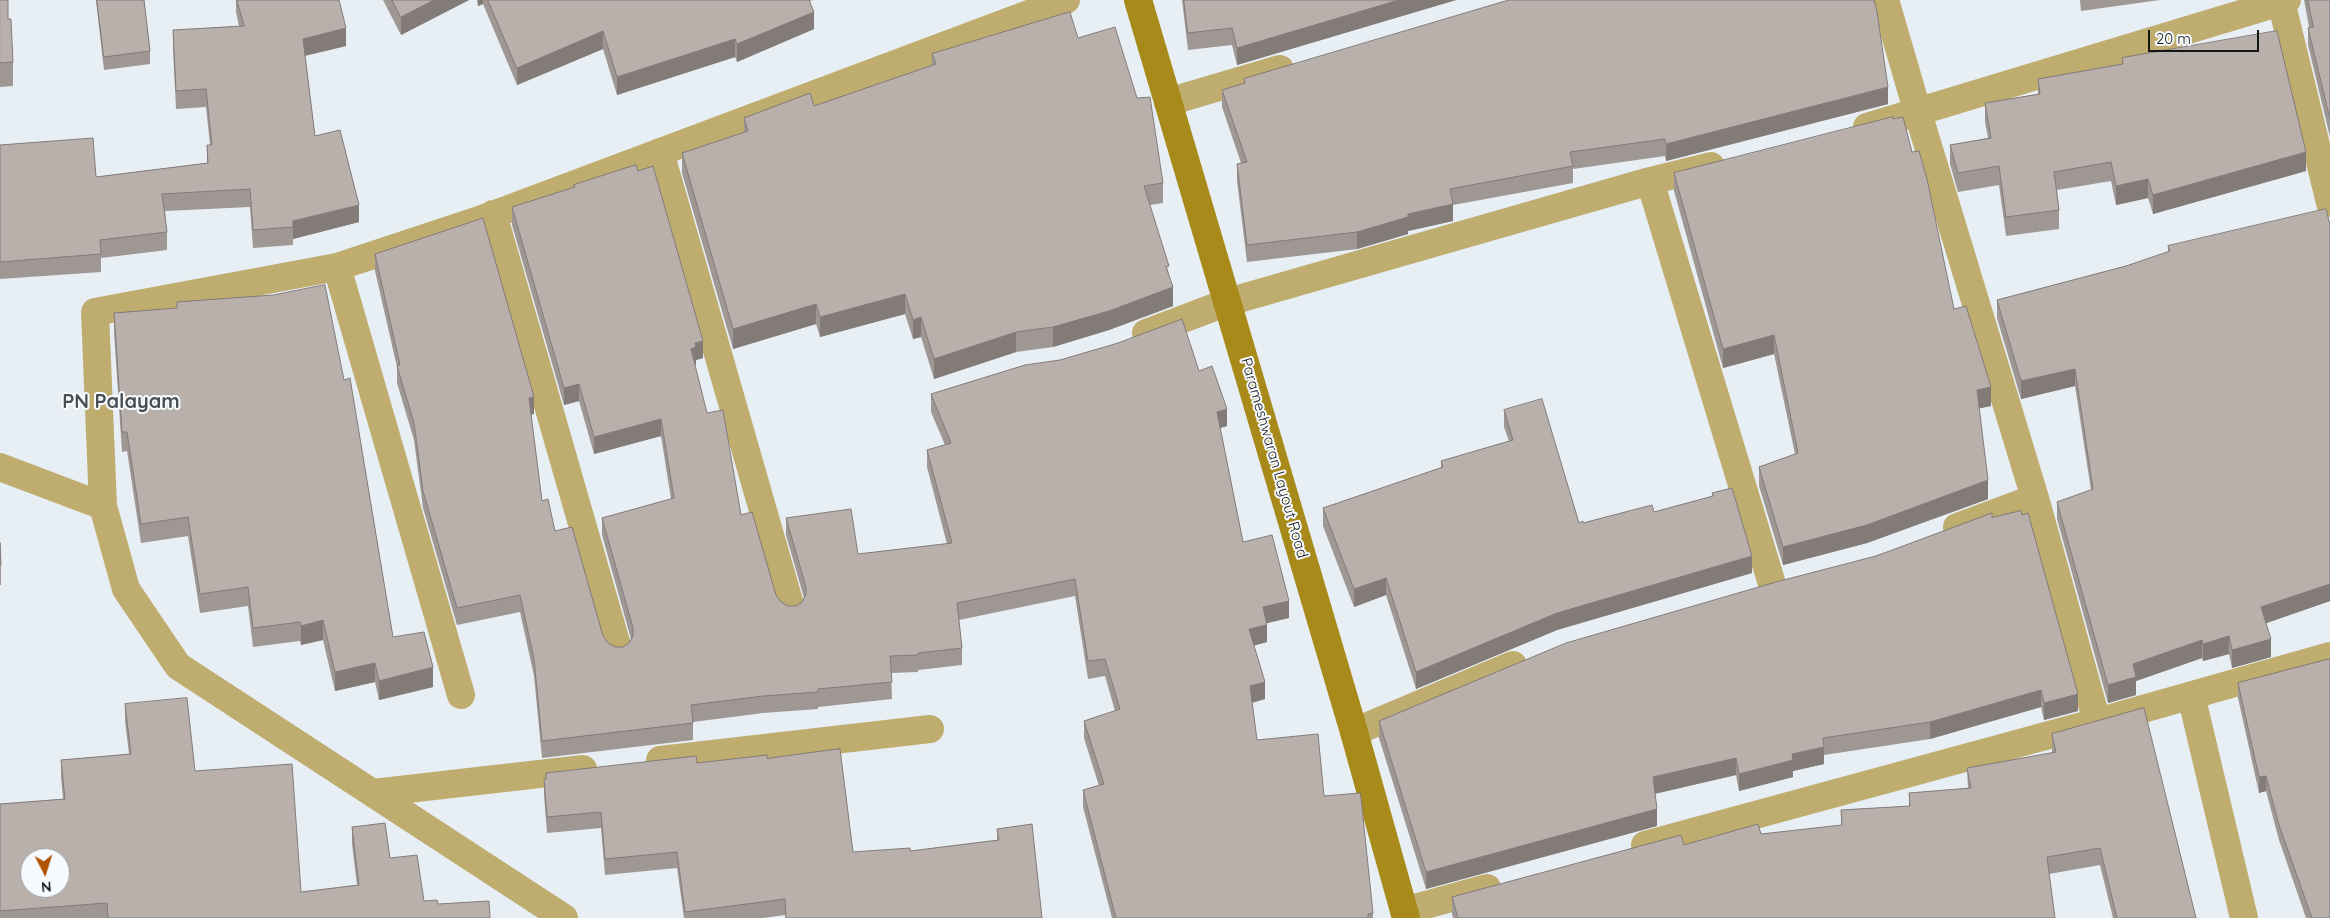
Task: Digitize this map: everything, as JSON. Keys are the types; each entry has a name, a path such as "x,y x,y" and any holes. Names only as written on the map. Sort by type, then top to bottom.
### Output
{"street":[{"path":"564,918 178,666 126,589 103,506 95,312 337,267 493,214 1066,0"},
{"name":"Parameshwaran Layout Road","path":"1138,0 1354,732 1405,914"},
{"path":"1886,0 1918,113 2035,498 2097,722"},
{"path":"1844,133 1918,113 2284,1 2330,203"},
{"path":"1168,102 1302,62"},
{"path":"660,152 791,608"},
{"path":"1123,341 1228,302 1650,181 1733,161"},
{"path":"1650,181 1772,584"},
{"path":"493,214 618,650"},
{"path":"337,267 461,695"},
{"path":"0,467 103,506"},
{"path":"1936,535 2035,498"},
{"path":"1744,592 1800,577"},
{"path":"1354,732 1534,656"},
{"path":"1625,850 2097,722 2330,656"},
{"path":"2191,695 2244,918"},
{"path":"637,763 930,729"},
{"path":"373,793 608,766"},
{"path":"1405,914 1510,882"}],"building":[{"path":"0,0 8,0 8,19 11,19 13,62 0,63"},
{"path":"97,0 144,0 150,51 104,57"},
{"path":"237,0 339,0 346,28 303,39 315,136 340,130 359,205 293,221 293,227 253,230 250,189 162,194 167,232 100,240 101,254 0,262 0,145 93,138 96,177 208,163 207,145 212,145 206,89 176,91 173,30 244,26"},
{"path":"392,0 434,0 401,17"},
{"path":"488,0 809,0 814,12 737,44 735,39 617,77 603,31 517,68"},
{"path":"1184,0 1399,0 1237,48 1232,28 1188,33"},
{"path":"1509,0 1874,0 1888,87 1666,144 1665,139 1570,152 1573,166 1450,189 1453,204 1408,214 1408,217 1357,232 1247,245 1237,164 1247,162 1222,90 1245,83 1244,79"},
{"path":"2308,0 2330,0 2330,119 2308,28 2313,27"},
{"path":"1070,12 1078,38 1115,27 1137,98 1150,97 1163,183 1144,186 1169,266 1166,267 1173,287 1109,311 1053,327 1016,332 934,359 921,317 913,320 905,294 820,317 816,304 733,329 682,153 748,131 744,118 810,93 814,106 936,64 932,54"},
{"path":"2277,31 2306,152 2153,195 2148,179 2116,186 2111,162 2054,172 2059,210 2006,217 1999,166 1958,173 1950,145 1991,138 1985,103 2040,94 2038,79 2123,64 2122,58"},
{"path":"1893,117 1893,119 1903,117 1912,152 1919,151 1927,179 1954,309 1966,306 1991,387 1977,390 1988,480 1867,525 1783,547 1759,467 1798,453 1774,335 1723,349 1674,173"},
{"path":"636,165 638,171 653,166 703,341 695,343 696,347 691,349 707,413 723,410 741,515 752,512 776,595 781,602 788,606 796,606 802,602 806,594 806,587 786,518 851,509 858,554 952,543 927,450 951,443 931,394 1025,365 1060,360 1118,343 1182,319 1199,371 1212,366 1227,409 1217,412 1243,542 1272,535 1289,601 1263,607 1267,625 1249,629 1265,682 1250,686 1257,740 1318,734 1324,796 1360,793 1373,913 1368,914 1368,918 1116,918 1083,790 1104,784 1084,721 1120,709 1105,659 1088,661 1075,579 957,603 962,648 918,653 918,655 890,656 892,682 818,689 818,692 763,696 691,705 693,723 542,741 534,659 520,595 457,608 423,491 414,423 397,366 400,365 375,254 483,218 534,397 529,398 542,501 548,499 555,531 572,527 603,636 608,643 615,647 623,647 629,643 633,636 633,628 602,518 674,498 661,419 594,437 579,384 564,388 512,207"},
{"path":"2326,209 2330,225 2330,584 2261,607 2271,639 2232,650 2229,636 2203,644 2202,640 2133,664 2136,677 2108,685 2057,502 2093,489 2075,369 2021,381 1997,300 2126,266 2170,251 2168,246"},
{"path":"325,285 344,380 350,378 393,637 424,632 433,667 379,681 375,663 335,672 323,620 301,626 300,622 253,628 248,587 200,594 188,517 141,524 127,432 122,432 114,313 177,308 177,302 273,295"},
{"path":"1542,399 1579,523 1652,505 1654,512 1713,496 1712,493 1732,488 1752,556 1557,613 1416,672 1386,578 1354,589 1323,508 1443,467 1441,461 1513,440 1504,410"},
{"path":"2021,511 2022,515 2028,513 2078,694 2044,703 2041,690 1930,722 1823,738 1824,747 1792,754 1793,760 1739,774 1736,758 1653,777 1657,809 1426,872 1379,721 1566,643 1776,582 1876,556 1992,513 1992,517"},
{"path":"2330,659 2330,918 2312,918 2279,825 2266,776 2259,777 2238,683"},
{"path":"187,698 195,771 292,764 301,892 359,885 352,827 385,823 390,858 417,855 424,901 437,900 438,904 489,901 490,918 108,918 107,903 0,911 0,804 65,799 61,760 131,754 125,704"},
{"path":"2144,708 2196,918 2117,918 2100,848 2047,857 2055,918 1458,918 1452,897 1681,835 1684,845 1758,824 1761,834 1842,825 1841,810 1910,806 1909,793 1971,788 1967,768 2056,752 2052,734"},
{"path":"840,749 853,852 910,848 910,851 999,840 997,829 1032,824 1042,918 786,918 785,899 685,912 677,852 605,859 601,812 547,817 544,779 546,779 546,773 696,756 697,763 767,755 767,758"}],"district":[{"name":"PN Palayam","path":"121,402"}]}
